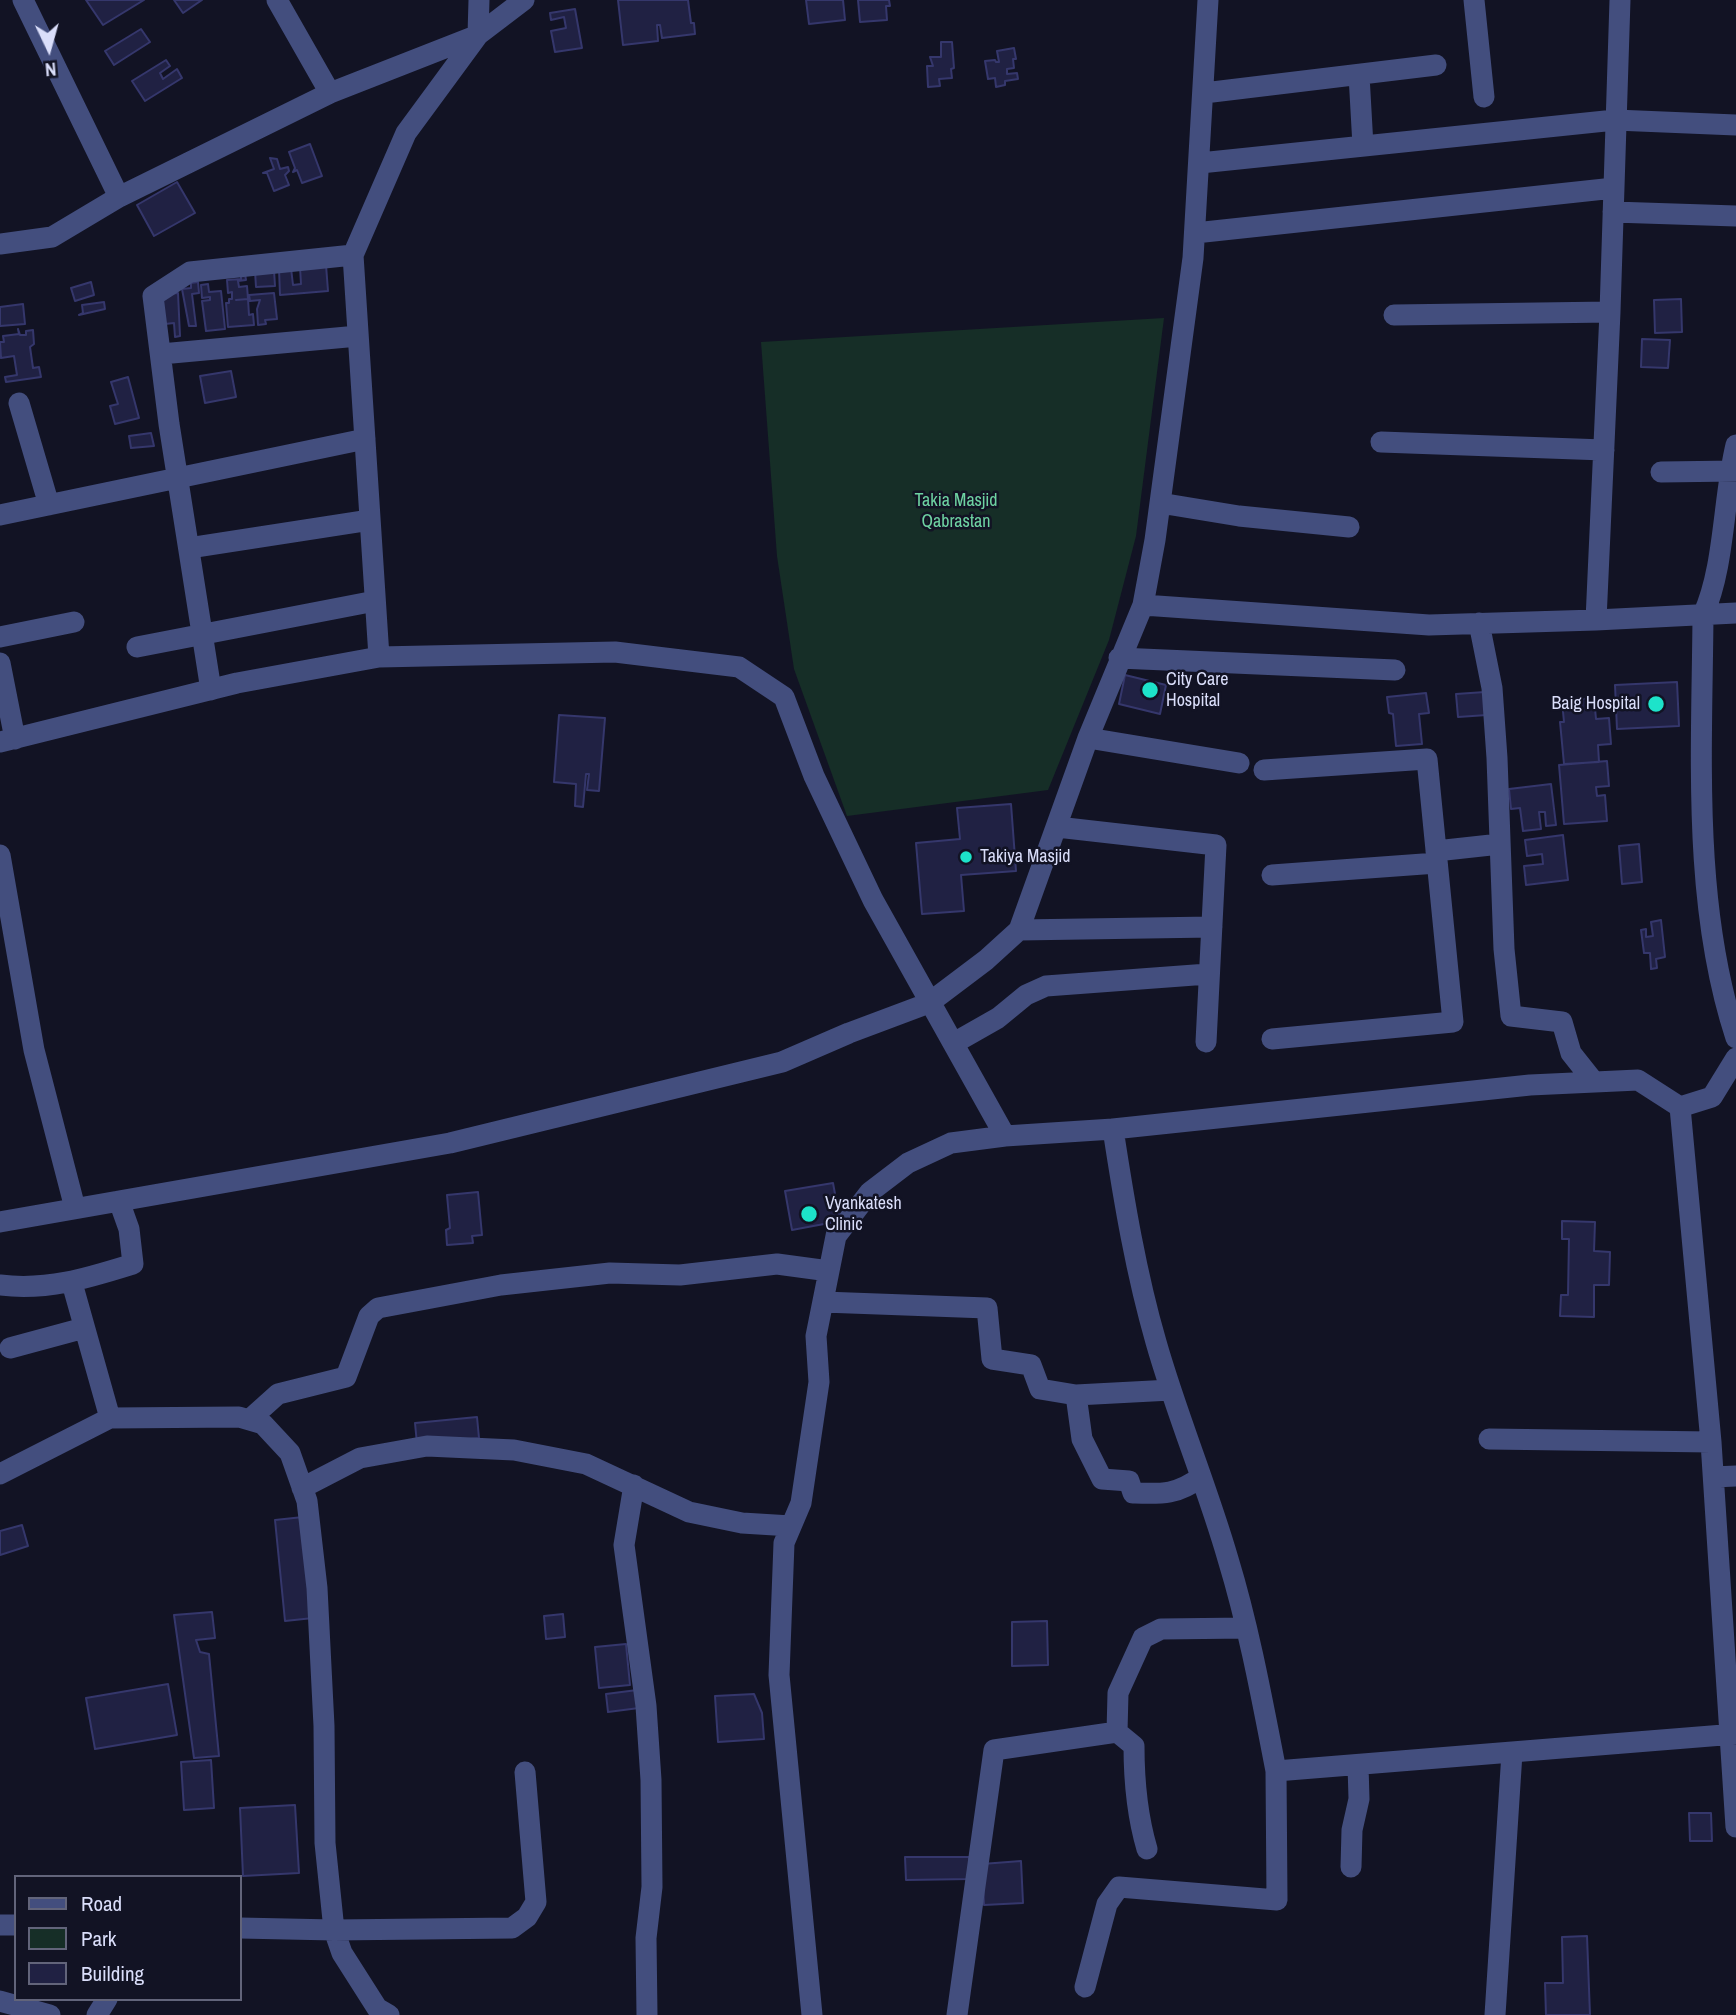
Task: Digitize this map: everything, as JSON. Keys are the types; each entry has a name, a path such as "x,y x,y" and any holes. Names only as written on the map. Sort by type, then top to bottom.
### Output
{"street":[{"path":"23,0 119,197"},
{"path":"277,0 330,93"},
{"path":"379,657 353,255 406,133 478,35 479,0"},
{"path":"0,244 52,237 119,197 330,93 478,35 524,0"},
{"path":"0,1222 450,1143 782,1062 929,1003 986,960 1019,930 1088,738 1143,605 1160,503 1195,233 1208,0"},
{"path":"1474,0 1484,97"},
{"path":"1596,620 1620,0"},
{"path":"1204,93 1436,65"},
{"path":"1359,75 1363,146"},
{"path":"1200,163 1615,120 1736,125"},
{"path":"1195,233 1614,188"},
{"path":"1613,212 1736,216"},
{"path":"211,690 153,296 190,272 353,255"},
{"path":"1394,314 1610,312"},
{"path":"160,354 358,335"},
{"path":"19,403 49,505"},
{"path":"0,516 365,439"},
{"path":"1381,442 1604,450"},
{"path":"1736,444 1713,594 1703,614 1702,779 1708,905 1724,1001 1736,1038"},
{"path":"1661,472 1733,471"},
{"path":"1160,503 1239,516 1349,527"},
{"path":"189,548 370,520"},
{"path":"137,648 375,601"},
{"path":"1143,605 1429,625 1736,613"},
{"path":"0,637 74,622"},
{"path":"1479,623 1492,688 1504,949 1511,1016 1562,1022 1571,1053 1594,1082"},
{"path":"0,663 7,741 211,690 379,657 615,652 739,667 784,697 814,776 873,900 1005,1136"},
{"path":"1119,658 1395,670"},
{"path":"1088,738 1239,763"},
{"path":"1264,770 1427,759 1453,1022 1272,1039"},
{"path":"1057,827 1216,845 1206,1042"},
{"path":"1272,875 1437,857 1500,844"},
{"path":"0,855 34,1050 75,1208"},
{"path":"1019,930 1212,927"},
{"path":"954,1043 998,1018 1026,995 1046,986 1209,974"},
{"path":"1680,1107 1712,1097 1736,1058"},
{"path":"811,2015 779,1675 784,1543 802,1503 819,1382 816,1336 836,1236 870,1192 908,1163 951,1143 1005,1136 1113,1129 1530,1085 1638,1080 1680,1107"},
{"path":"1680,1107 1714,1477 1733,1734 1736,1826"},
{"path":"1085,1987 1107,1904 1119,1886 1276,1900 1276,1771 1247,1628 1229,1561 1155,1340 1124,1197 1113,1129"},
{"path":"0,1285 16,1287 72,1283 133,1264 129,1229 119,1200"},
{"path":"249,1420 278,1394 346,1377 369,1316 378,1308 501,1285 610,1273 680,1275 777,1264 829,1270"},
{"path":"72,1283 110,1418"},
{"path":"823,1303 987,1308 992,1359 1031,1364 1040,1389 1076,1395 1171,1391"},
{"path":"10,1348 85,1328"},
{"path":"1076,1395 1082,1439 1102,1479 1129,1481 1133,1493 1164,1494 1185,1489 1201,1477"},
{"path":"0,1474 110,1418 239,1417 263,1424 290,1453 307,1501 317,1588 324,1726 325,1843 334,1930 342,1953 377,2008 388,2015"},
{"path":"1489,1439 1711,1441"},
{"path":"302,1488 360,1458 427,1446 514,1450 586,1464 689,1512 742,1522 791,1526"},
{"path":"1714,1477 1736,1476"},
{"path":"634,1485 624,1545 646,1706 651,1780 652,1888 646,1938 647,2015"},
{"path":"1117,1732 1118,1693 1143,1638 1161,1629 1247,1628"},
{"path":"957,2015 994,1750 1117,1732 1135,1746 1134,1779 1140,1823 1147,1849"},
{"path":"1276,1771 1733,1734"},
{"path":"1495,2015 1512,1753"},
{"path":"1351,1867 1352,1830 1359,1799 1357,1765"},
{"path":"242,1928 512,1928 527,1917 536,1902 525,1772"},
{"path":"0,2001 50,2015"}],"green space":[{"name":"Takia Masjid Qabrastan","path":"1164,318 1136,536 1109,640 1048,790 847,816 794,669 777,556 761,342"}],"building":[{"path":"86,0 144,0 103,25"},
{"path":"174,0 202,0 183,13"},
{"path":"618,0 688,0 695,34 662,38 660,25 657,25 658,41 623,45"},
{"path":"806,0 843,0 845,20 809,24"},
{"path":"858,0 889,0 890,6 886,6 887,20 860,22"},
{"path":"575,9 582,48 555,52 551,31 566,28 564,17 551,20 550,13"},
{"path":"141,29 150,42 114,65 105,51"},
{"path":"941,42 952,42 952,78 939,79 940,86 928,87 927,66 933,66 930,57 941,57"},
{"path":"1014,48 1014,68 1007,69 1007,74 1017,73 1018,79 1005,81 1005,85 996,87 995,78 988,79 985,61 999,62 997,51"},
{"path":"166,60 170,66 160,73 163,79 177,69 182,78 145,101 132,81"},
{"path":"310,144 322,176 302,183 297,170 293,172 295,168 289,152"},
{"path":"270,158 277,159 280,169 288,167 289,171 285,175 289,185 274,191 267,173 263,173 274,169"},
{"path":"177,182 195,213 154,236 137,205"},
{"path":"326,265 328,291 280,295 279,269 291,268 293,285 301,284 300,267"},
{"path":"274,270 275,286 256,287 255,271"},
{"path":"241,274 245,274 246,280 238,281 239,287 247,286 249,315 253,314 254,325 228,327 226,303 232,299 232,292 228,293 227,280 241,279"},
{"path":"91,282 94,295 75,301 71,288"},
{"path":"198,282 199,293 192,294 196,326 189,326 182,289 191,288 191,283"},
{"path":"208,284 209,292 221,291 225,329 206,331 202,301 210,300 210,297 202,298 201,285"},
{"path":"178,293 180,336 175,337 174,323 165,324 159,294"},
{"path":"274,293 277,319 265,320 266,324 258,325 257,309 260,300 250,301 249,295"},
{"path":"1681,299 1682,332 1655,333 1654,300"},
{"path":"104,302 105,309 79,315 83,313 82,305"},
{"path":"23,304 25,324 0,326 0,307"},
{"path":"18,329 20,335 26,335 26,331 33,330 34,344 30,347 33,368 39,367 41,377 6,382 5,377 17,375 14,356 1,358 0,342 4,342 3,336 19,334"},
{"path":"1642,339 1670,340 1668,368 1641,367"},
{"path":"231,371 236,397 205,403 200,376"},
{"path":"128,377 139,418 115,424 110,406 118,404 111,382"},
{"path":"151,433 154,446 131,448 129,436"},
{"path":"1125,675 1166,685 1160,714 1119,704"},
{"path":"1677,682 1679,726 1617,729 1615,685"},
{"path":"1485,692 1487,715 1458,717 1456,694"},
{"path":"1426,693 1429,713 1419,714 1422,744 1396,746 1393,714 1389,713 1387,697"},
{"path":"1594,698 1596,719 1609,718 1611,744 1598,745 1599,762 1564,764 1560,722 1564,722 1562,701"},
{"path":"559,715 605,718 599,791 587,790 589,774 586,774 583,807 575,806 576,784 554,782"},
{"path":"1607,761 1609,786 1596,787 1597,796 1605,795 1607,821 1564,824 1559,765"},
{"path":"1551,784 1556,825 1546,826 1545,812 1539,812 1541,829 1523,831 1520,808 1511,809 1509,789"},
{"name":"Takiya Masjid","path":"1011,804 1016,871 961,875 964,911 922,914 916,843 960,839 957,808"},
{"path":"1563,835 1568,880 1526,885 1524,866 1543,864 1542,854 1527,856 1525,840"},
{"path":"1639,844 1642,882 1622,884 1619,846"},
{"path":"1661,920 1665,957 1656,959 1657,968 1651,969 1650,953 1644,953 1641,930 1646,929 1646,937 1653,936 1651,922"},
{"path":"833,1183 840,1221 792,1230 785,1191"},
{"path":"478,1192 482,1235 472,1236 473,1243 447,1245 446,1230 450,1228 447,1195"},
{"path":"1562,1221 1595,1222 1594,1251 1610,1252 1609,1285 1594,1285 1594,1317 1560,1316 1561,1295 1568,1295 1569,1239 1562,1239"},
{"path":"477,1417 479,1438 417,1444 415,1423"},
{"path":"303,1517 313,1618 285,1621 275,1520"},
{"path":"22,1525 28,1546 0,1555 0,1531"},
{"path":"212,1612 215,1638 196,1640 200,1652 209,1654 219,1756 194,1758 174,1615"},
{"path":"563,1614 565,1637 546,1639 544,1616"},
{"path":"1047,1621 1048,1665 1012,1666 1012,1622"},
{"path":"626,1644 630,1685 599,1688 595,1647"},
{"path":"168,1684 177,1735 95,1749 86,1698"},
{"path":"637,1690 639,1708 608,1712 606,1694"},
{"path":"754,1694 762,1713 764,1739 718,1742 715,1696"},
{"path":"211,1760 214,1808 184,1810 181,1762"},
{"path":"295,1805 299,1873 243,1876 240,1808"},
{"path":"1689,1813 1711,1813 1712,1841 1690,1841"},
{"path":"905,1857 969,1857 970,1879 906,1880"},
{"path":"1021,1861 1023,1903 984,1905 982,1864"},
{"path":"1587,1936 1590,2015 1546,2015 1545,1983 1563,1983 1562,1937"}],"place":[{"name":"City Care Hospital","path":"1150,690"},
{"name":"Baig Hospital","path":"1656,704"},
{"name":"Takiya Masjid","path":"966,857"},
{"name":"Vyankatesh Clinic","path":"809,1214"}]}
